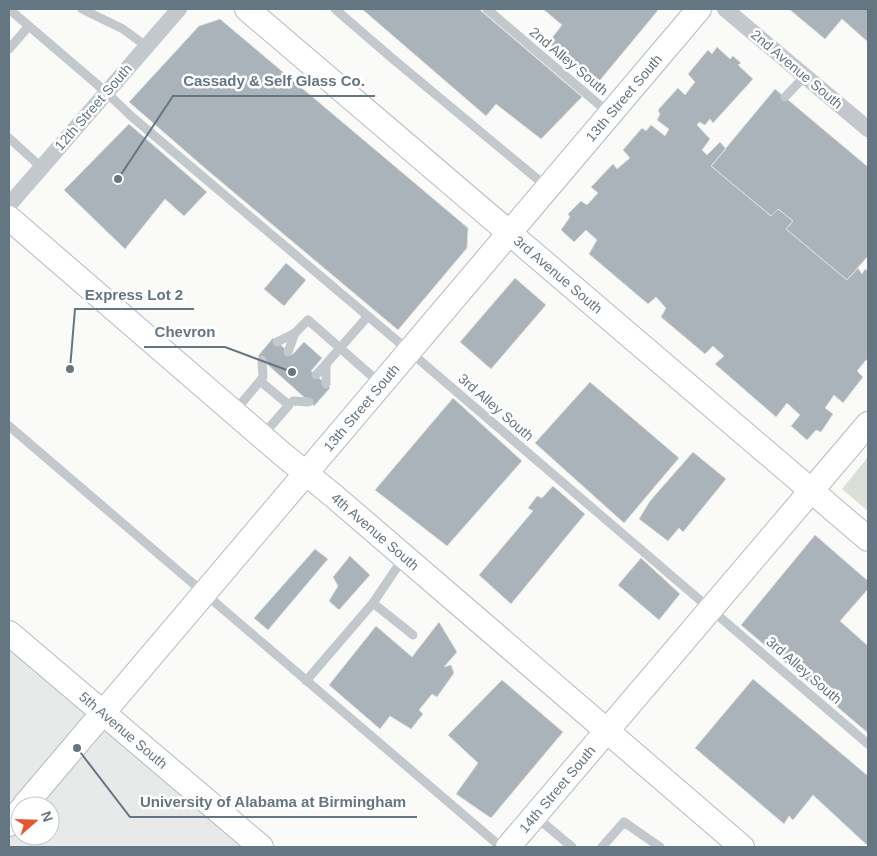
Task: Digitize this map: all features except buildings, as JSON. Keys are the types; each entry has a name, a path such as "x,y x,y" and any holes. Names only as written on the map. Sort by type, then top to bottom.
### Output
{"street":[{"name":"12th Street South","path":"9,205 179,9"},
{"name":"3rd Avenue South","path":"247,9 868,539"},
{"name":"13th Street South","path":"32,796 699,9"},
{"name":"2nd Avenue South","path":"725,9 868,129"},
{"name":"4th Avenue South","path":"9,218 742,847"},
{"name":"14th Street South","path":"508,847 868,424"},
{"name":"5th Avenue South","path":"9,633 261,847"}],"lane":[{"name":"3rd Alley South","path":"9,9 106,92 131,116 868,744"},
{"path":"82,9 123,29 146,46"},
{"path":"335,9 548,187"},
{"name":"2nd Alley South","path":"487,9 610,114"},
{"path":"9,49 28,26"},
{"path":"785,97 805,76"},
{"path":"9,138 41,167"},
{"path":"316,375 368,316"},
{"path":"288,352 296,333 308,320 381,384"},
{"path":"277,342 296,333"},
{"path":"262,360 262,379"},
{"path":"326,364 326,384"},
{"path":"234,412 272,369"},
{"path":"262,379 291,403 309,402"},
{"path":"262,436 299,393"},
{"path":"9,426 501,847"},
{"path":"306,681 373,603 404,557"},
{"path":"373,603 413,635"},
{"path":"535,815 572,847"},
{"path":"602,847 624,822 660,847"}],"shaded area":[{"path":"868,457 868,511 842,489"},
{"path":"9,634 261,847 9,847"}],"place":[{"name":"Cassady & Self Glass Co.","path":"118,179"},
{"name":"Express Lot 2","path":"70,369"},
{"name":"Chevron","path":"292,372"},
{"name":"University of Alabama at Birmingham","path":"77,748"}]}
